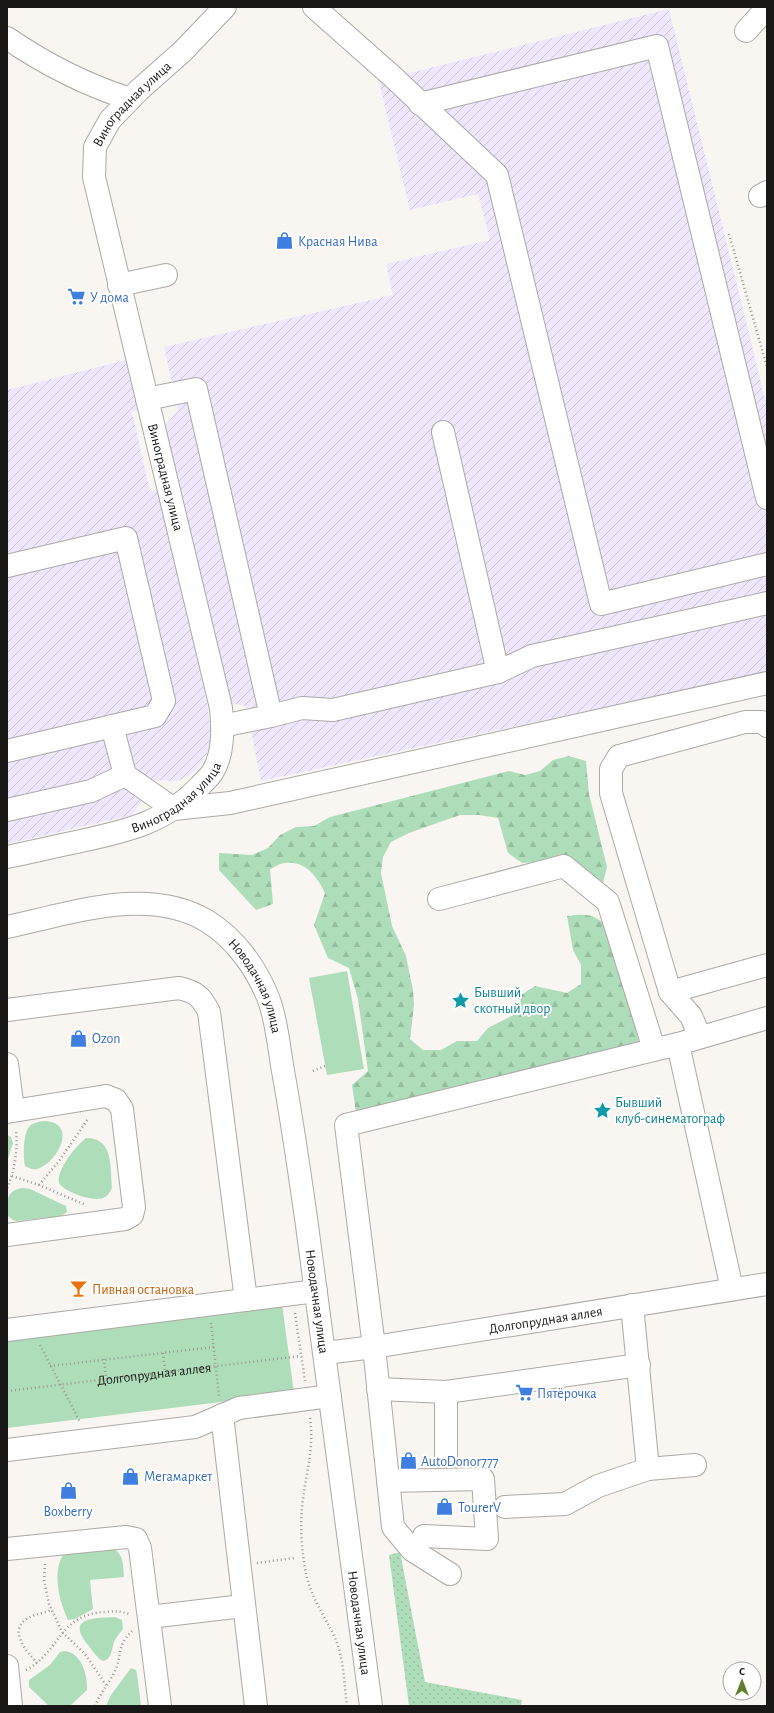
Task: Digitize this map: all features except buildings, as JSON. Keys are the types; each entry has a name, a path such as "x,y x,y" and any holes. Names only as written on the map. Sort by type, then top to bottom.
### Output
{"street":[{"name":"Виноградная улица","path":"7,857 121,832 144,824 174,809 194,792 212,772 221,751 221,708 94,177 95,147 110,120 130,99 183,51 226,7"},
{"path":"314,7 393,77 497,175 601,604 767,564"},
{"path":"746,31 767,8"},
{"path":"7,38 36,58 79,80 130,99"},
{"path":"420,104 657,46 767,498"},
{"path":"119,285 166,275"},
{"path":"147,399 196,388 271,716"},
{"path":"443,432 498,672"},
{"path":"7,566 126,538 164,701 155,716 7,751"},
{"path":"222,726 302,708 333,710 498,672 532,656 767,603"},
{"path":"112,726 126,774 174,809 230,803 767,683"},
{"path":"700,1037 691,1016 670,992 611,793 611,769 619,756 745,722 762,722 767,726"},
{"path":"7,810 91,791 126,774"},
{"path":"439,899 564,866 608,902 654,1049"},
{"name":"Новодачная улица","path":"7,927 102,907 134,903 162,905 185,911 207,921 226,936 246,956 261,980 270,1004 294,1132 325,1353 371,1706"},
{"path":"670,992 767,965"},
{"path":"7,1010 179,988 192,991 203,999 209,1012 246,1300"},
{"path":"450,1574 412,1550 393,1526 374,1347 346,1125 678,1044 767,1018"},
{"path":"678,1044 732,1289"},
{"path":"7,1064 10,1111 106,1096 116,1100 122,1109 134,1207 132,1215 125,1219 7,1235"},
{"name":"Долгопрудная аллея","path":"325,1353 374,1347 767,1284"},
{"path":"7,1330 316,1291"},
{"path":"632,1305 648,1469"},
{"path":"378,1389 446,1392 639,1365"},
{"path":"446,1392 446,1456"},
{"path":"7,1450 195,1427 221,1409 330,1396"},
{"path":"221,1409 243,1606 256,1706"},
{"path":"505,1506 565,1504 598,1486 648,1469 695,1465"},
{"path":"388,1482 483,1479 486,1539 424,1536"},
{"path":"7,1549 126,1537 136,1539 140,1548 144,1617 160,1706"},
{"path":"144,1617 243,1606"},
{"path":"7,1670 12,1706"}],"path":[{"path":"729,234 767,367"},
{"path":"313,1071 325,1066"},
{"path":"39,1185 60,1160 78,1132 106,1096"},
{"path":"7,1188 12,1176 16,1156 16,1132 10,1111"},
{"path":"12,1176 39,1185 92,1207 102,1214 108,1222"},
{"path":"292,1294 312,1439 309,1470 303,1499 302,1544 304,1564 308,1585 315,1603 335,1638 339,1650 347,1706"},
{"path":"209,1305 221,1409"},
{"path":"30,1327 90,1440"},
{"path":"50,1366 214,1347"},
{"path":"163,1352 165,1372"},
{"name":"Долгопрудная аллея","path":"7,1391 301,1356"},
{"path":"104,1360 106,1379"},
{"path":"46,1545 44,1580 49,1604 62,1632 85,1654 106,1685"},
{"path":"239,1566 294,1558"},
{"path":"37,1663 22,1647 19,1635 20,1628 22,1623 28,1618 52,1610"},
{"path":"7,1670 24,1671 37,1663 51,1649 62,1632 82,1616 117,1611 144,1617 121,1644 118,1663 114,1673 95,1706"}],"shaded area":[{"path":"669,9 767,407 767,672 261,781 246,706 229,703 164,427 178,410 164,347 393,295 386,264 490,240 478,194 410,210 376,70 393,77"},
{"path":"126,360 137,410 132,412 150,491 157,490 207,702 211,736 209,750 199,766 190,775 178,781 156,780 132,815 7,844 7,390"}],"green space":[{"path":"569,756 586,761 589,794 607,867 603,883 584,886 539,862 522,863 508,853 498,818 479,815 460,815 409,833 391,842 383,857 381,873 392,926 406,956 413,990 414,1005 410,1039 423,1050 441,1050 457,1041 477,1041 488,1028 519,1012 521,995 535,986 567,993 581,984 581,965 573,950 567,916 587,915 601,921 612,930 639,1043 356,1113 352,1085 368,1071 358,999 349,968 328,958 314,925 325,893 322,887 315,876 305,867 292,863 281,864 270,869 273,904 256,910 219,870 219,853 252,855 268,848 280,835 296,827 314,826 330,817 509,771 525,775 540,771 553,760"},
{"path":"347,971 364,1069 327,1075 309,978"},
{"path":"43,1121 54,1123 60,1128 63,1135 57,1152 52,1159 45,1166 32,1169 25,1166 24,1152 27,1130 35,1123"},
{"path":"7,1135 11,1137 13,1143 7,1162"},
{"path":"86,1138 95,1139 102,1143 109,1155 112,1188 108,1195 103,1198 93,1199 72,1193 59,1183 59,1178 64,1165 72,1152"},
{"path":"23,1188 30,1189 66,1206 67,1212 61,1216 17,1221 13,1220 7,1215 9,1197 13,1191"},
{"path":"282,1304 294,1393 7,1428 7,1339"},
{"path":"112,1548 121,1556 124,1577 90,1580 93,1609 75,1619 68,1620 59,1595 57,1576 61,1559 65,1552"},
{"path":"400,1552 425,1682 522,1700 521,1706 409,1706 389,1555"},
{"path":"115,1617 122,1620 123,1629 115,1640 109,1658 103,1661 97,1656 82,1636 80,1629 81,1624 92,1619"},
{"path":"65,1651 76,1656 83,1666 87,1690 70,1706 49,1706 29,1687 29,1680 50,1665 60,1652"},
{"path":"131,1668 136,1670 141,1706 106,1706 111,1695"}],"place":[{"name":"Красная Нива","path":"285,241"},
{"name":"У дома","path":"77,297"},
{"name":"Бывший скотный двор","path":"461,1000"},
{"name":"Ozon","path":"79,1038"},
{"name":"Бывший клуб-синематограф","path":"602,1110"},
{"name":"Пивная остановка","path":"79,1289"},
{"name":"Пятёрочка","path":"524,1393"},
{"name":"AutoDonor777","path":"408,1461"},
{"name":"Мегамаркет","path":"131,1476"},
{"name":"Boxberry","path":"68,1491"},
{"name":"TourerV","path":"445,1507"}]}
